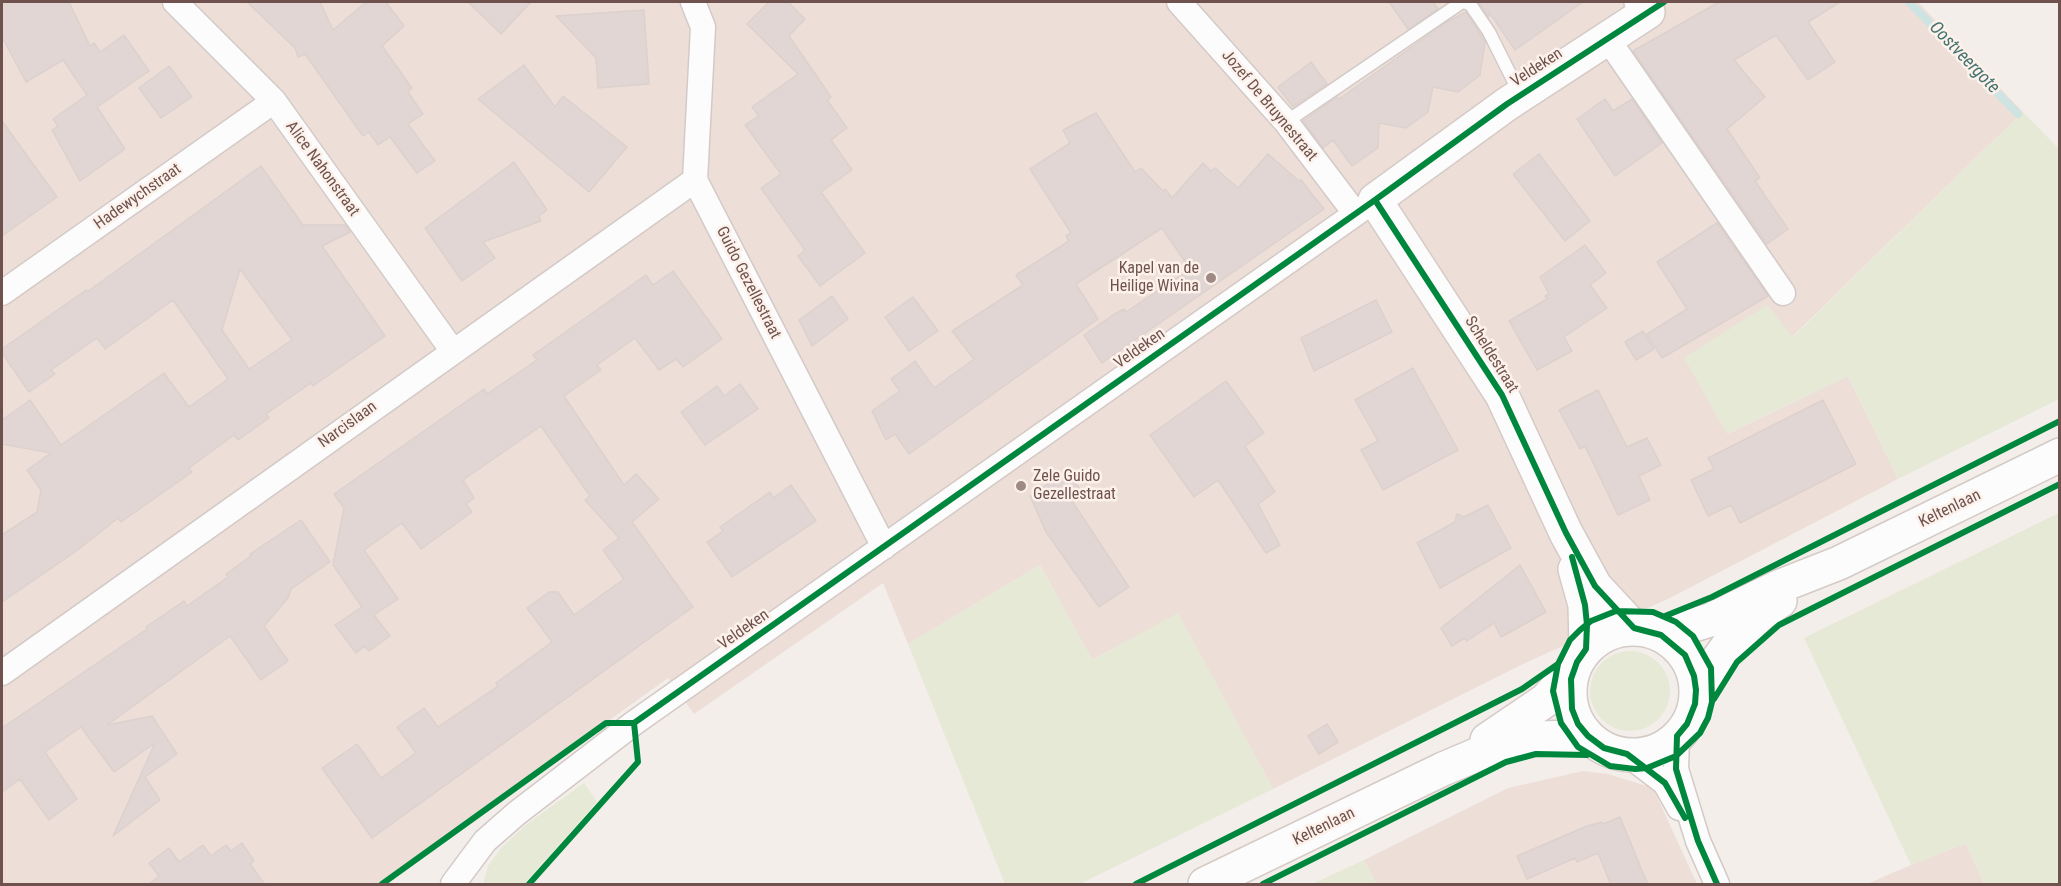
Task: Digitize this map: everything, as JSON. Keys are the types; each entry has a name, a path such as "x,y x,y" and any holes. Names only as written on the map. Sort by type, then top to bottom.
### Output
{"main road":[{"name":"Veldeken","path":"1365,206 1651,5"},
{"name":"Scheldestraat","path":"1365,206 1502,395 1566,533 1595,586 1648,632"},
{"name":"Keltenlaan","path":"1443,769 1546,700 1581,658 1604,635 1648,632 1710,620 1778,587 1839,563 2060,455"},
{"name":"Scheldestraat","path":"1566,533 1585,605 1581,658"},
{"name":"Keltenlaan","path":"1205,885 1443,769 1514,739 1569,737 1585,733 1604,748 1627,754 1650,752 1667,745 1677,736 1691,714 1696,690 1725,649 1762,613 1839,563"},
{"path":"1648,632 1685,655 1694,676 1696,690"},
{"path":"1581,658 1571,680 1571,701 1578,724 1585,733"}],"street":[{"name":"Alice Nahonstraat","path":"175,2 274,101 452,350"},
{"path":"693,2 703,27 695,180"},
{"name":"Jozef De Bruynestraat","path":"1179,2 1365,206"},
{"path":"1607,38 1783,293"},
{"name":"Hadewychstraat","path":"2,293 274,101"},
{"name":"Narcislaan","path":"2,673 452,350 695,180"},
{"name":"Guido Gezellestraat","path":"695,180 884,547"},
{"name":"Veldeken","path":"453,885 485,842 517,813 634,723 1365,206"},
{"path":"1677,736 1676,769 1698,841 1716,885"},
{"path":"1627,754 1665,783 1698,841"},
{"path":"467,885 471,860"}],"lane":[{"path":"1286,122 1462,2 1470,4 1489,32 1521,95"}],"shaded area":[{"path":"2,2 1918,2 2023,112 1792,337 1727,434 1848,376 1898,479 1672,597 1523,664 1273,789 1178,614 1092,660 1040,565 908,644 883,583 694,714 668,678 382,884 2,884"},
{"path":"1583,771 1608,774 1653,788 1697,884 1376,884 1364,860 1508,788"},
{"path":"1966,843 1984,884 1867,884 1911,865"}],"green space":[{"path":"2023,112 2059,149 2059,399 1898,479 1848,376 1727,434 1684,358 1767,305 1793,337"},
{"path":"2059,513 2059,884 1984,884 1966,843 1911,865 1804,638"},
{"path":"1040,565 1092,660 1178,613 1273,789 1080,884 1005,884 908,644"},
{"path":"1630,651 1645,654 1658,663 1667,676 1670,691 1667,706 1658,719 1645,728 1630,731 1615,728 1602,719 1593,706 1590,691 1593,676 1602,663 1615,654"},
{"path":"584,783 597,802 524,884 483,884 488,866 501,848 527,824"},
{"path":"1364,860 1376,884 1312,884"}],"building":[{"path":"2,2 69,2 90,46 94,43 100,52 124,35 149,71 97,107 125,149 80,181 52,130 58,126 53,119 87,95 63,60 26,82 2,37"},
{"path":"247,2 320,2 333,30 366,2 386,2 404,26 382,46 412,88 408,92 423,114 408,124 435,161 417,173 390,137 378,145 369,132 363,136 305,54 298,57 295,48"},
{"path":"468,2 531,2 501,34"},
{"path":"769,2 788,2 805,19 789,36 831,97 827,100 847,128 831,140 852,170 821,192 865,253 820,286 798,256 805,250 761,188 781,174 745,125 759,116 752,107 798,74 747,24"},
{"path":"1389,2 1433,2 1438,9 1408,29"},
{"path":"1583,2 1515,50 1489,12 1489,17 1479,3"},
{"path":"1719,2 1840,2 1808,22 1835,62 1808,80 1776,35 1734,60 1765,97 1727,129 1760,178 1755,181 1788,229 1767,244 1633,51"},
{"path":"644,10 649,84 598,88 596,58 556,16"},
{"path":"1466,12 1485,42 1480,75 1458,92 1433,87 1428,112 1406,128 1379,123 1378,148 1352,166 1333,140 1323,148 1303,121 1337,97 1339,99 1447,22"},
{"path":"1311,62 1327,84 1293,107 1278,87"},
{"path":"524,65 555,107 563,96 627,147 589,192 478,99"},
{"path":"169,66 192,97 161,118 139,88"},
{"path":"1605,99 1613,111 1632,99 1662,143 1615,176 1577,119"},
{"path":"1096,113 1135,172 1141,168 1172,198 1203,163 1211,171 1215,168 1238,188 1268,154 1299,181 1301,180 1324,209 1102,363 1084,335 1113,315 1124,309 1126,312 1190,269 1162,228 1076,284 1098,319 909,454 895,434 886,440 872,411 900,391 891,379 915,361 934,388 974,359 952,331 1023,285 1016,275 1069,241 1066,236 1071,233 1030,169 1070,143 1063,130"},
{"path":"2,121 57,197 2,236"},
{"path":"1539,154 1590,221 1565,241 1513,174"},
{"path":"514,162 547,210 539,216 541,221 483,242 495,258 462,281 425,228"},
{"path":"261,166 303,225 345,225 350,232 322,246 385,336 313,386 311,383 266,414 269,418 238,440 234,435 189,468 192,472 121,522 118,518 75,552 2,602 2,535 37,512 41,490 27,470 51,453 2,444 2,420 30,400 61,445 164,373 189,407 228,379 173,300 105,349 97,338 51,370 55,374 29,392 2,353 2,349 86,290 87,292","holes":["240,269 292,340 249,369 222,330"]},
{"path":"1717,223 1768,296 1662,358 1647,334 1687,309 1657,262"},
{"path":"1585,245 1606,273 1590,285 1607,308 1564,337 1572,351 1537,370 1509,321 1547,299 1545,296 1549,294 1540,277"},
{"path":"673,271 722,339 683,367 676,359 659,370 635,338 597,365 601,370 564,396 624,485 636,474 659,499 632,522 693,607 372,838 322,768 357,744 381,778 416,753 397,727 424,708 438,727 498,686 496,683 552,642 527,608 549,592 558,592 574,615 624,579 603,550 619,538 585,500 590,496 541,426 463,480 474,498 466,504 472,512 421,549 402,523 364,550 398,599 374,615 390,636 369,651 365,646 356,653 335,625 362,607 333,565 344,508 334,494 484,389 487,394 537,360 533,355 646,275 653,285"},
{"path":"832,296 848,319 812,346 799,320"},
{"path":"913,297 938,331 909,351 885,317"},
{"path":"1376,300 1392,332 1314,371 1301,338"},
{"path":"1643,331 1654,349 1636,360 1625,342"},
{"path":"1413,368 1458,450 1383,490 1361,450 1378,441 1355,400"},
{"path":"1226,381 1264,433 1245,446 1275,492 1258,504 1280,545 1266,553 1218,480 1194,497 1150,435"},
{"path":"740,384 758,409 705,445 681,412 717,386 724,396"},
{"path":"1598,390 1627,447 1647,438 1661,465 1639,476 1650,500 1618,515 1585,446 1580,449 1559,410"},
{"path":"1823,400 1856,464 1740,523 1731,505 1708,516 1691,480 1714,469 1708,458"},
{"path":"1067,471 1083,494 1072,501 1129,587 1099,607 1046,532 1030,496"},
{"path":"791,485 816,521 732,577 707,542 723,531 720,527 770,492 773,498"},
{"path":"1488,505 1511,548 1440,588 1417,543 1455,522 1457,514 1464,517"},
{"path":"301,520 330,562 291,589 288,598 264,626 288,661 261,680 230,636 107,725 152,716 177,754 145,777 160,800 113,836 155,743 114,772 81,727 45,752 77,799 49,820 20,779 2,792 2,728 184,601 187,606 228,577 226,574 252,555 250,554"},
{"path":"1520,565 1546,612 1501,637 1494,623 1467,641 1465,638 1452,646 1441,628"},
{"path":"1327,724 1338,742 1319,754 1308,736"},
{"path":"1620,817 1648,885 1611,885 1598,853 1577,862 1575,858 1527,879 1517,856 1587,826 1602,822 1603,824"},
{"path":"242,843 254,861 250,864 265,885 148,885 159,876 149,863 169,848 179,862 203,845 211,856 226,845 231,851"}],"waterway":[{"name":"Oostveergote","path":"1909,2 2018,114"}],"cycle path":[{"path":"634,723 1375,200 1507,104 1664,2"},
{"path":"1375,200 1502,395 1566,533 1595,586 1634,628 1661,635 1685,655 1694,676 1695,704 1687,724 1677,736 1676,769 1698,841 1717,884"},
{"path":"1665,616 1712,597 2060,421"},
{"path":"1714,699 1737,662 1779,625 2060,484"},
{"path":"1572,557 1585,605 1587,625 1586,649 1577,662 1571,679 1572,709 1578,724 1588,736 1604,748 1627,754 1665,783 1685,818"},
{"path":"1136,884 1522,689 1558,664 1570,640 1580,630 1591,621 1616,611 1653,612 1676,622 1693,636 1711,668 1712,702 1708,718 1700,733 1676,756 1647,768 1610,766 1578,747 1561,723 1553,691 1558,664"},
{"path":"382,884 606,723 634,723"},
{"path":"529,884 638,762 634,723"},
{"path":"1263,884 1506,762 1536,754 1587,755"}],"place":[{"name":"Kapel van de Heilige Wivina","path":"1211,278"},
{"name":"Zele Guido Gezellestraat","path":"1021,486"}]}
